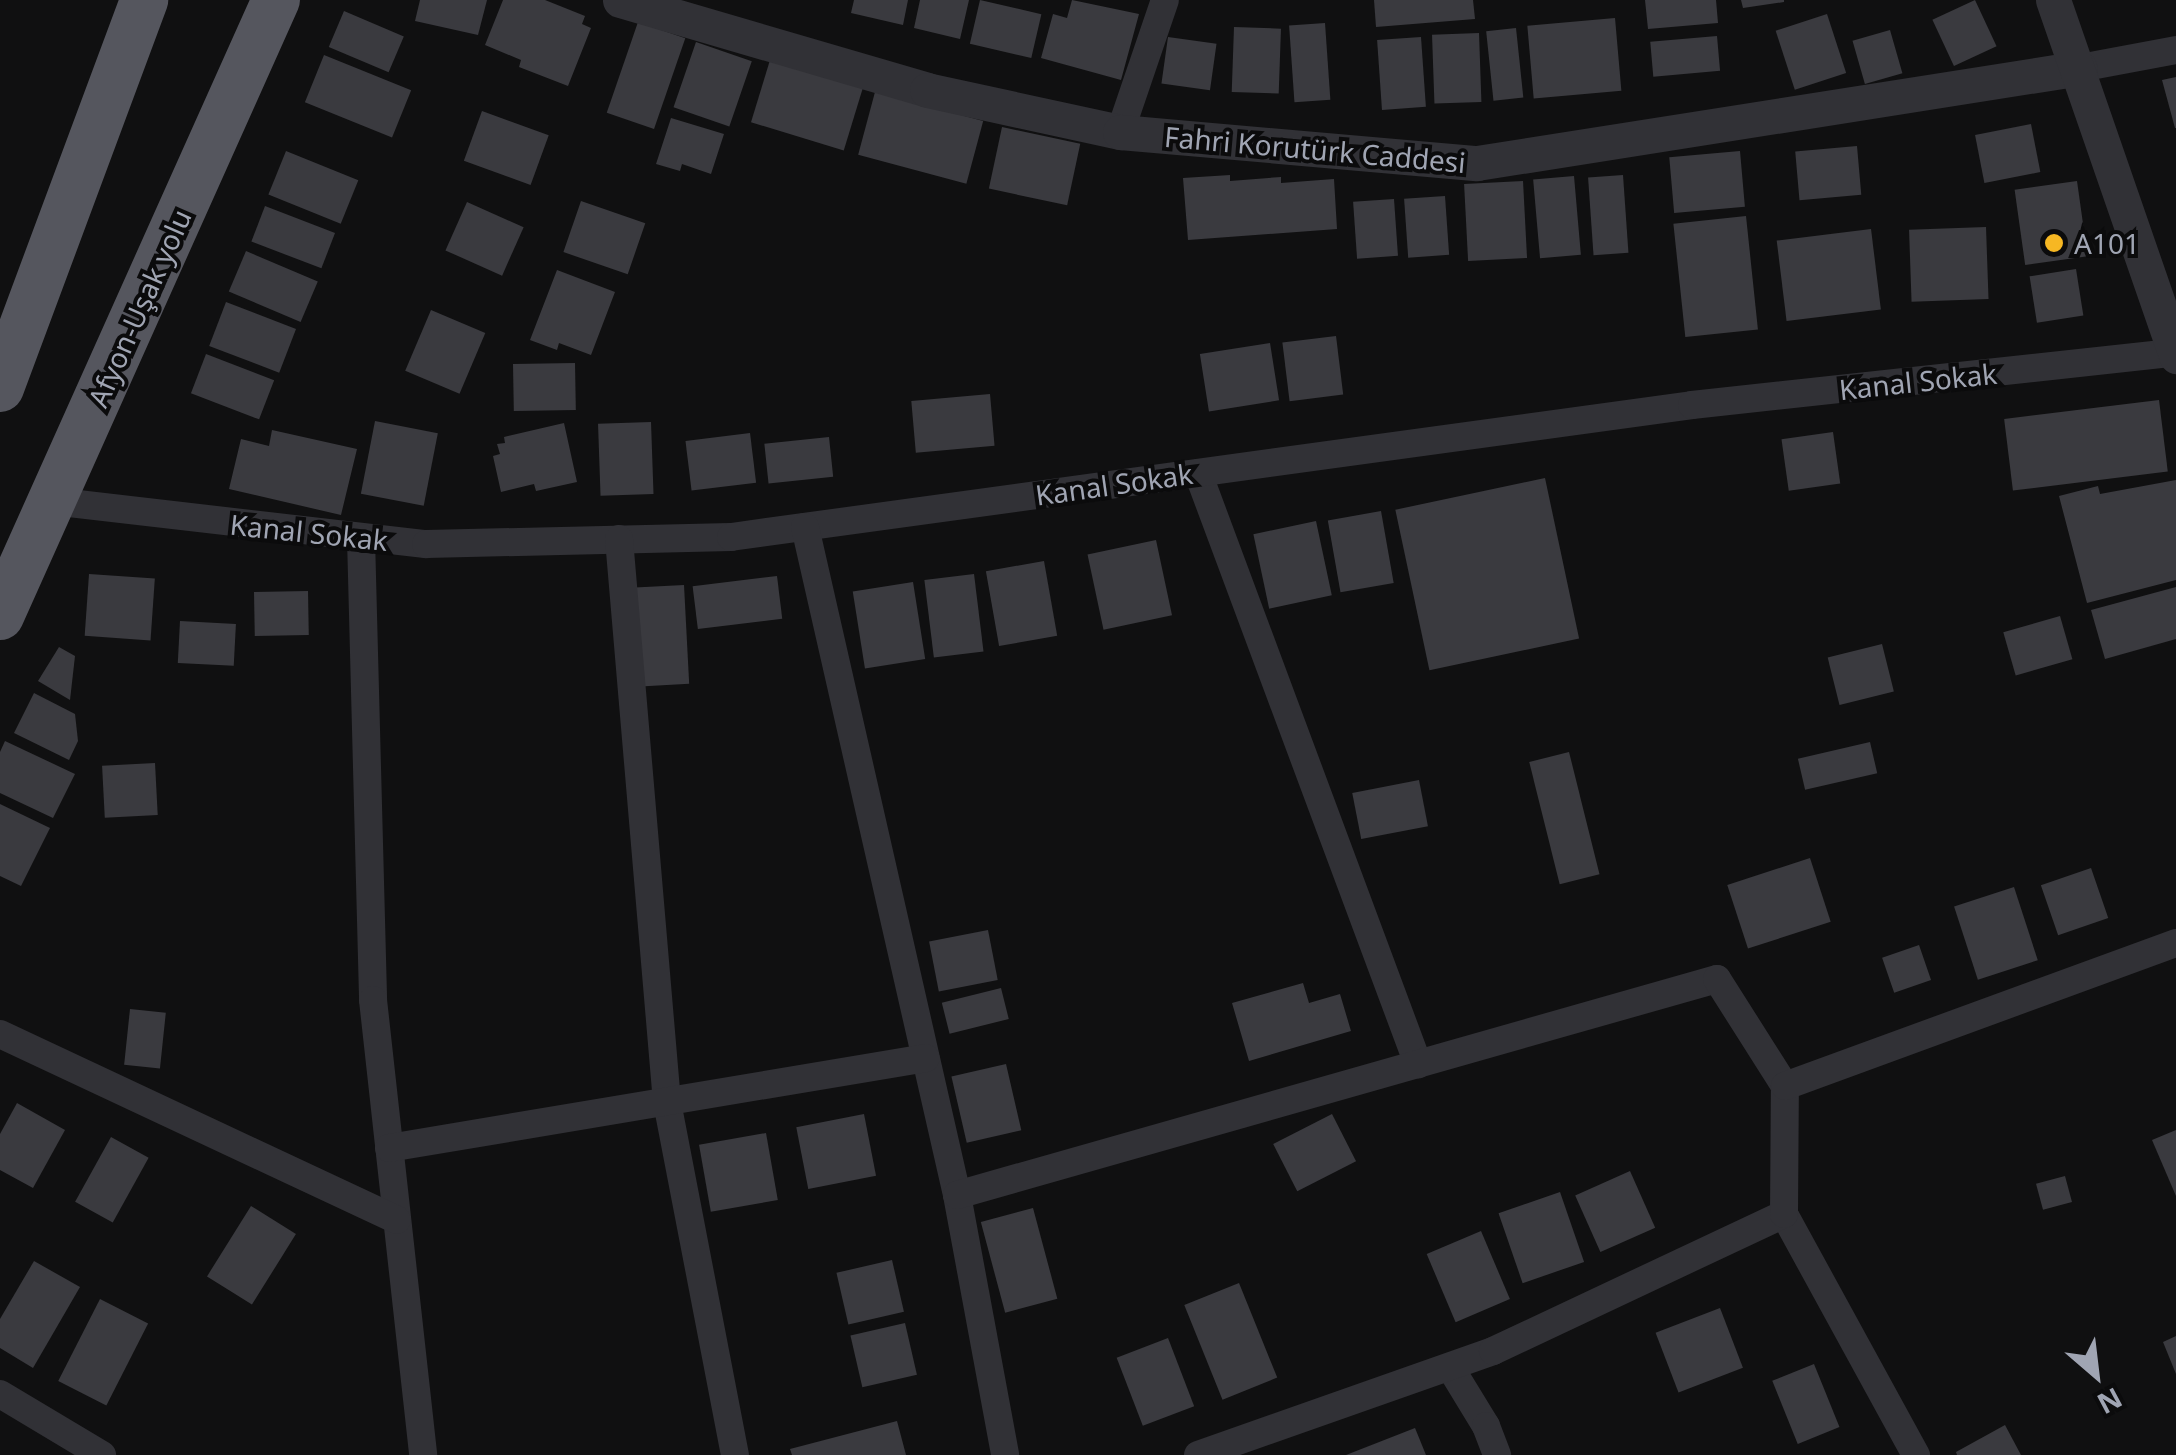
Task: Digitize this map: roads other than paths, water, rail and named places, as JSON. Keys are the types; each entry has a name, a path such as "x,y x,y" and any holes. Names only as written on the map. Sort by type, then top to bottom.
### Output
{"highway":[{"path":"0,388 9,337 144,0"},
{"name":"Afyon-Uşak yolu","path":"0,616 276,0"}],"street":[{"name":"Fahri Korutürk Caddesi","path":"620,0 927,90 1120,132 1477,163 2080,68"},
{"path":"1120,132 1165,0"},
{"path":"2053,0 2080,68 2176,354"},
{"path":"2080,68 2176,50"},
{"name":"Kanal Sokak","path":"52,501 426,544 731,537 1692,405 2176,354"},
{"path":"1198,473 1418,1064"},
{"path":"806,527 957,1196 1005,1455"},
{"path":"361,538 373,1000 423,1455"},
{"path":"620,539 667,1102 735,1455"},
{"path":"1785,1086 2176,942"},
{"path":"957,1196 1717,979 1785,1086 1784,1214 1916,1455"},
{"path":"0,1034 397,1220"},
{"path":"389,1148 926,1058"},
{"path":"1198,1455 1493,1352 1784,1214"},
{"path":"1450,1367 1486,1426 1498,1455"},
{"path":"0,1394 96,1454"}],"place":[{"name":"A101","path":"2054,243"}]}
